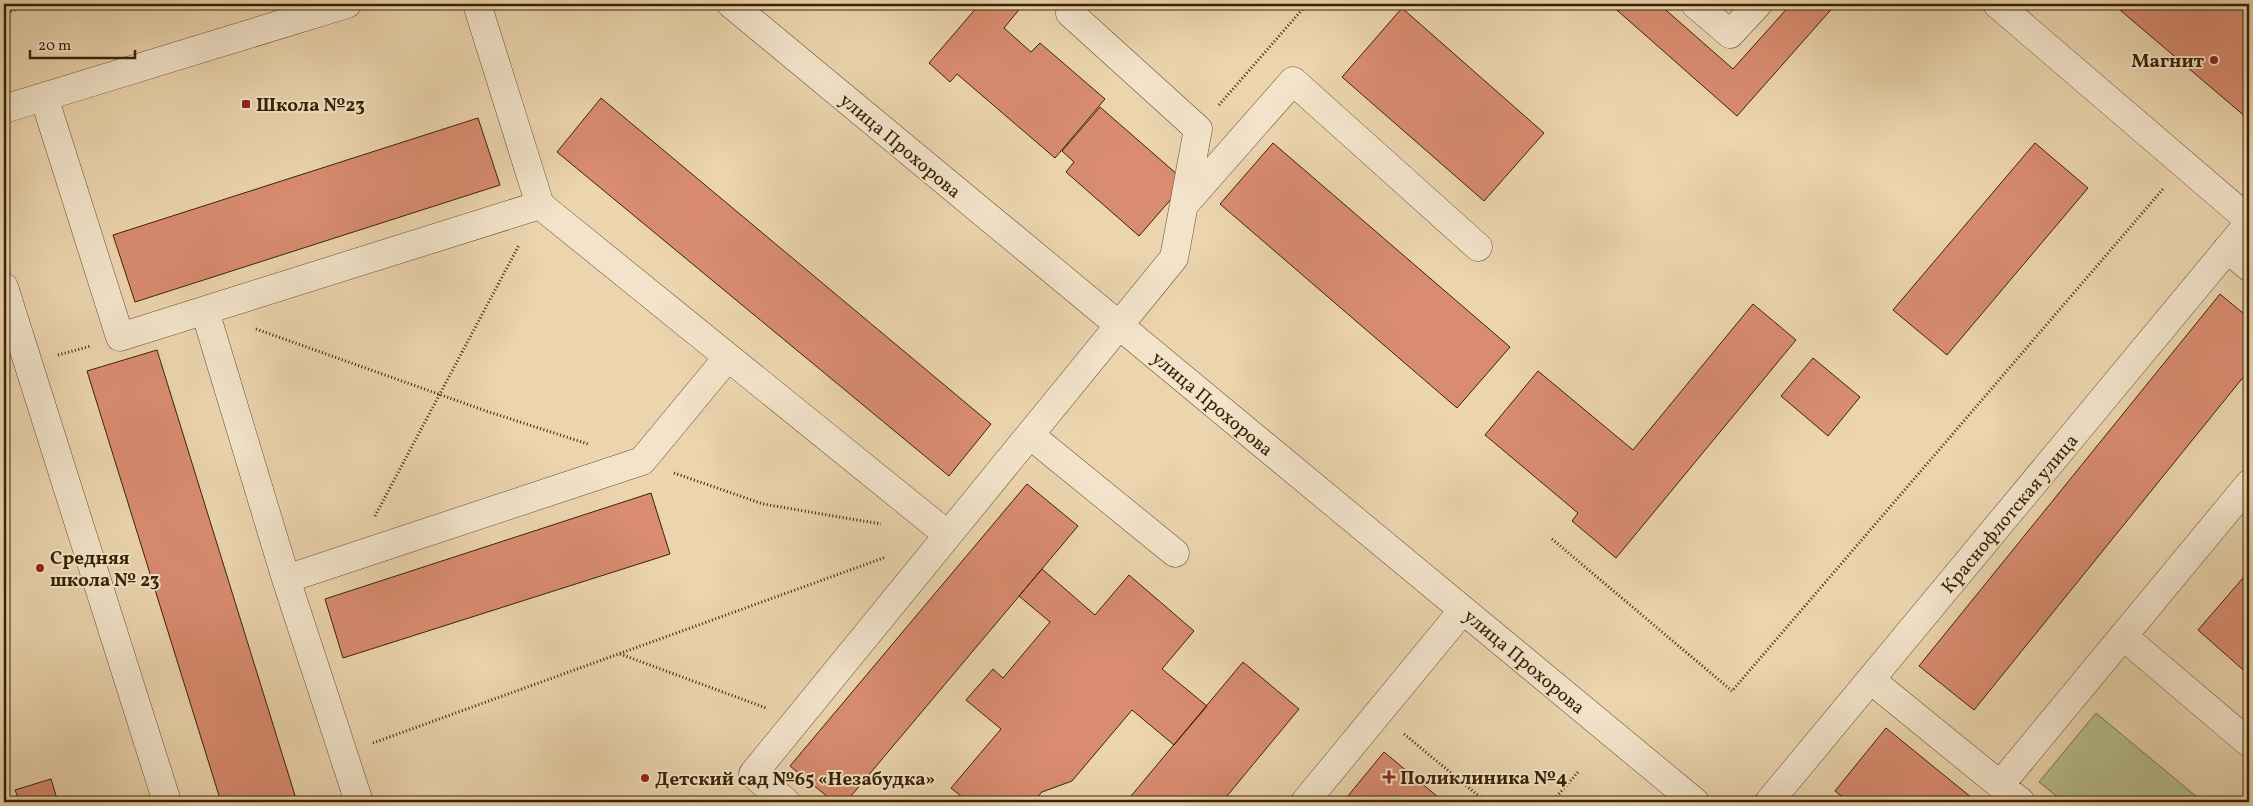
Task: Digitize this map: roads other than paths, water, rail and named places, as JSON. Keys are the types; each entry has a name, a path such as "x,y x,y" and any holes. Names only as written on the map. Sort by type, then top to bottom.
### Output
{"street":[{"path":"4,109 347,4"},
{"path":"477,4 540,205 948,535"},
{"path":"786,802 753,774 1174,258 1198,130 1070,12 1071,4"},
{"path":"1695,4 1730,34 1758,4"},
{"path":"1997,4 2249,221"},
{"name":"улица Прохорова","path":"747,9 1119,326 1695,802"},
{"path":"1184,205 1293,81 1478,247"},
{"path":"44,96 120,337 540,205"},
{"name":"Краснофлотская улица","path":"1769,802 2228,250 2249,221"},
{"path":"2228,250 2249,268"},
{"path":"4,287 167,802"},
{"path":"205,310 286,579 359,802"},
{"path":"286,579 642,462 728,357"},
{"path":"1030,435 1175,552"},
{"path":"1871,680 2011,794 2123,636 2249,484"},
{"path":"1312,800 1378,712 1462,610"},
{"path":"2123,636 2249,743"}],"place":[{"name":"Магнит","path":"2214,60"},
{"name":"Школа №23","path":"246,104"},
{"name":"Средняя школа № 23","path":"40,568"},
{"name":"Поликлиника №4","path":"1389,777"},
{"name":"Детский сад №65 «Незабудка»","path":"645,778"}]}
